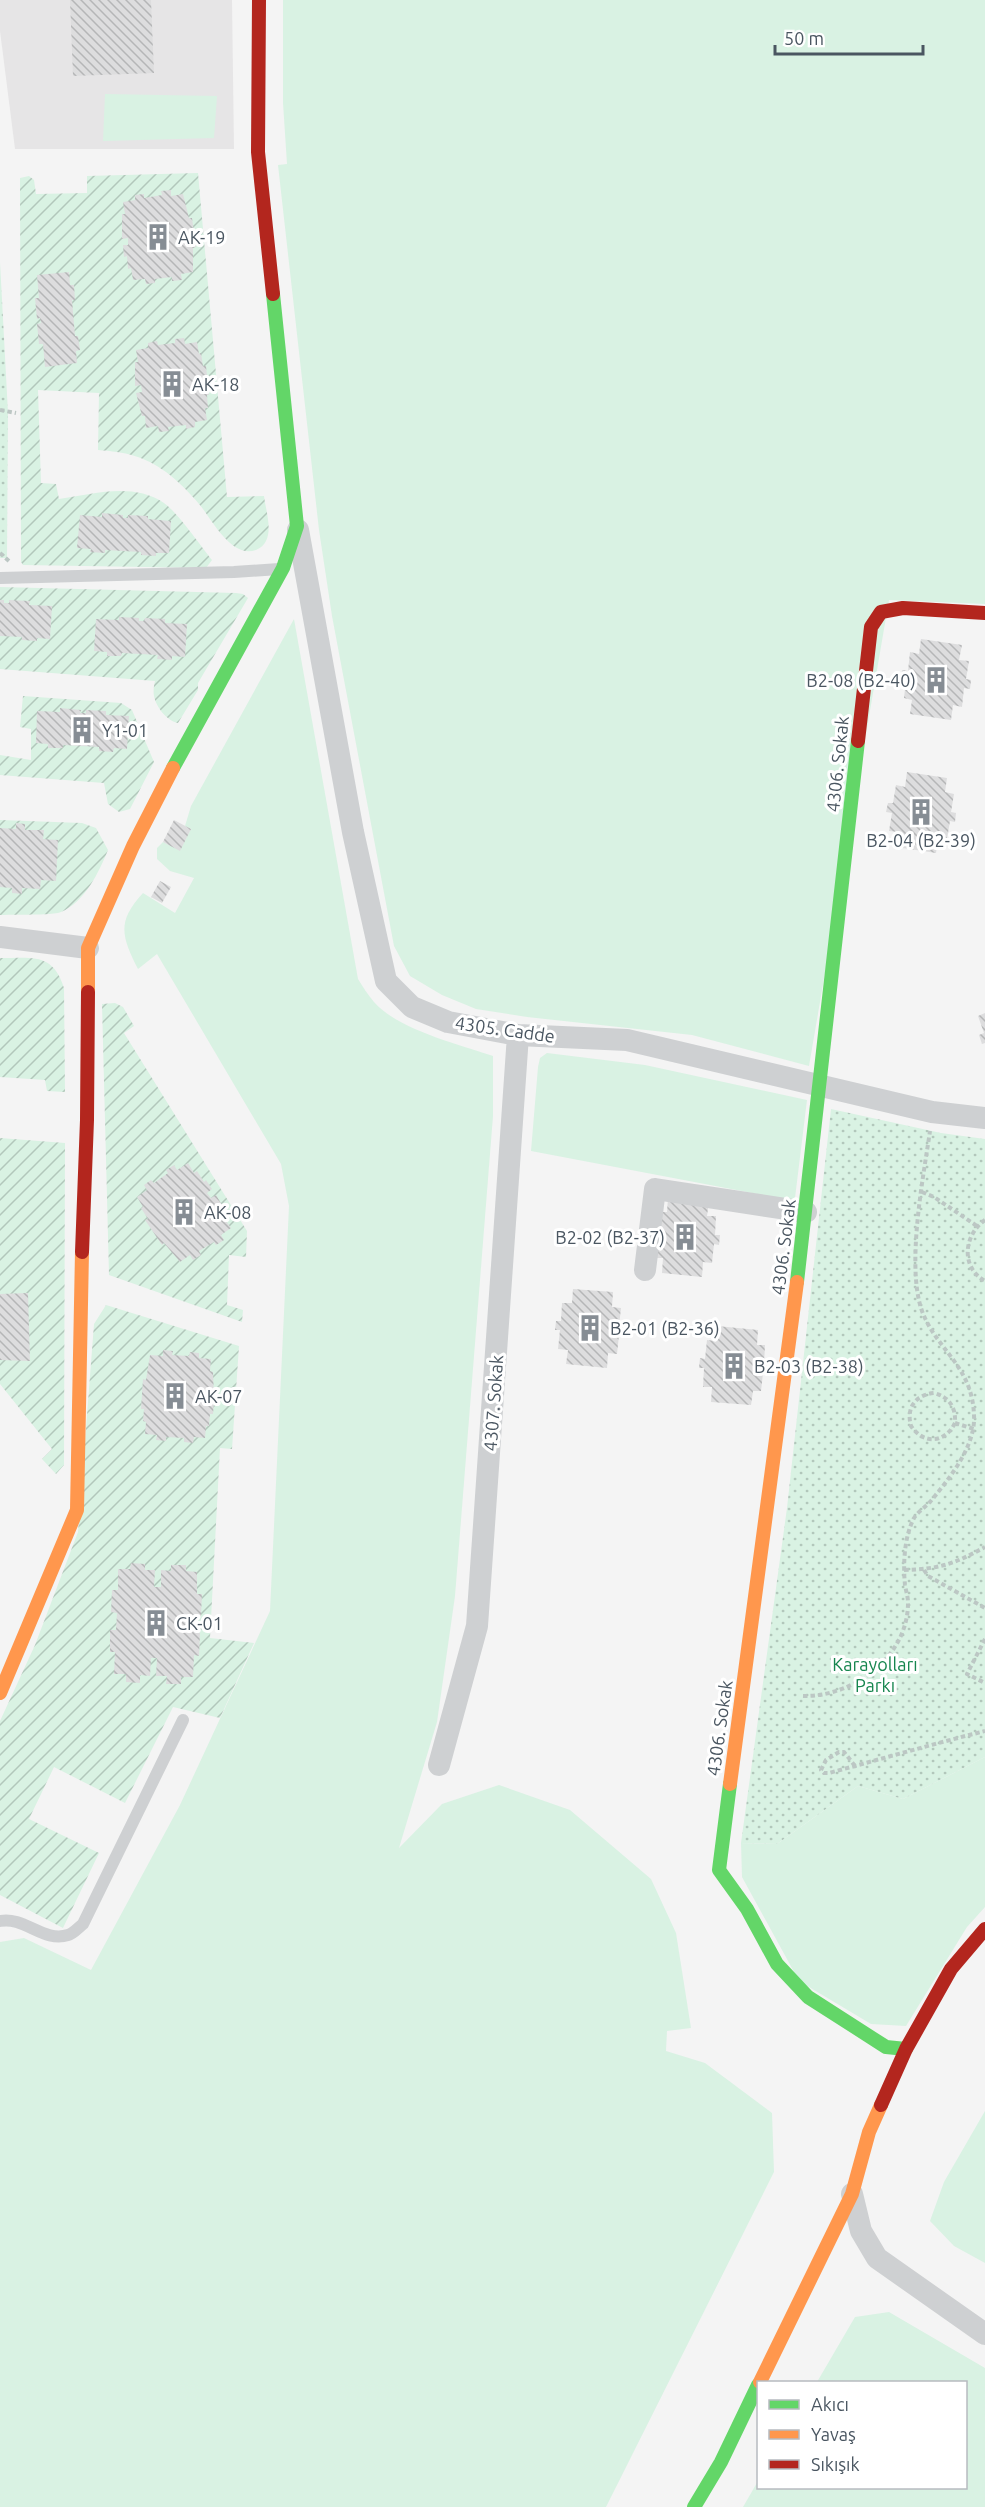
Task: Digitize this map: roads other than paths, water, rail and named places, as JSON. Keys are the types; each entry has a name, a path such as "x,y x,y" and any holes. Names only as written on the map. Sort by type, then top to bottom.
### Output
{"street":[{"path":"0,1693 77,1510 81,1279 87,1120 88,948 133,846 178,757 283,568 297,526 258,152 259,0"},
{"name":"4305. Cadde","path":"297,526 353,832 386,981 412,1007 448,1022 518,1035 627,1040 932,1112 985,1118"},
{"name":"4306. Sokak","path":"906,2049 886,2048 808,1997 777,1964 747,1909 719,1870 806,1212 871,627 881,612 903,608 985,613"},
{"path":"0,937 88,948"},
{"name":"4307. Sokak","path":"439,1765 477,1626 518,1035"},
{"path":"645,1270 655,1189 806,1212"},
{"path":"760,2381 852,2194 870,2132 906,2049 951,1969 985,1929"},
{"path":"852,2194 861,2231 877,2258 985,2334"},
{"path":"694,2507 721,2462 757,2388"}],"lane":[{"path":"0,578 234,572 283,568"},
{"path":"0,1921 5,1920 23,1925 51,1937 69,1935 83,1924 183,1720"}],"place":[{"name":"AK-19","path":"158,237"},
{"name":"AK-18","path":"172,384"},
{"name":"B2-08 (B2-40)","path":"936,680"},
{"name":"Y1-01","path":"82,730"},
{"name":"B2-04 (B2-39)","path":"921,812"},
{"name":"AK-08","path":"184,1212"},
{"name":"B2-02 (B2-37)","path":"685,1237"},
{"name":"B2-01 (B2-36)","path":"590,1328"},
{"name":"B2-03 (B2-38)","path":"734,1366"},
{"name":"AK-07","path":"175,1396"},
{"name":"CK-01","path":"156,1623"}],"park label":[{"name":"Karayolları Parkı","path":"875,1674"}]}
